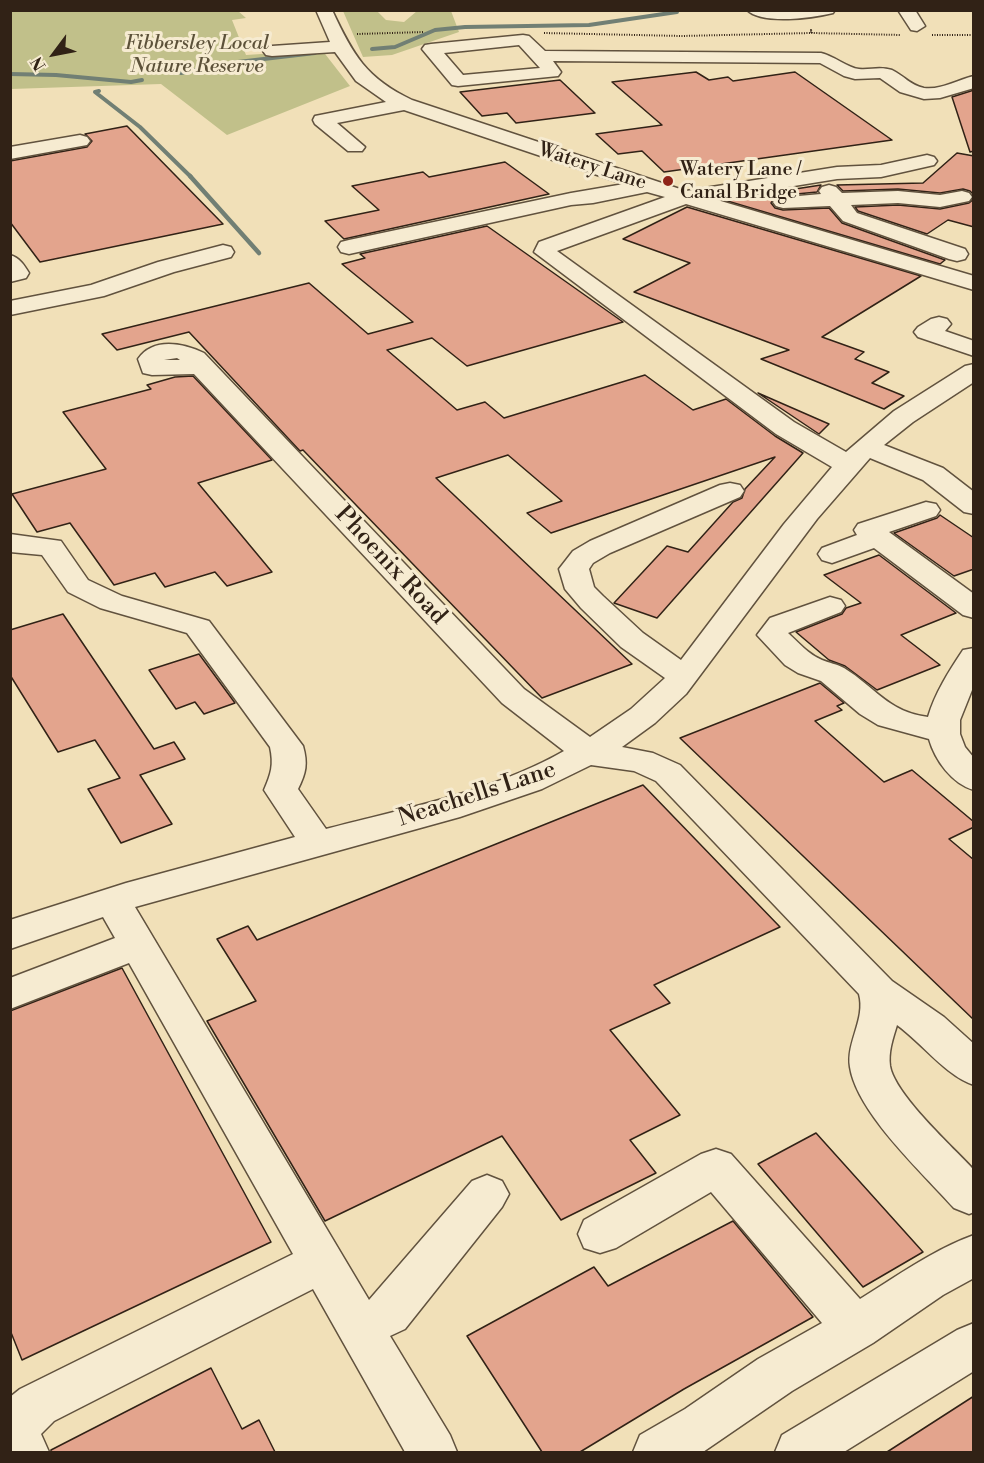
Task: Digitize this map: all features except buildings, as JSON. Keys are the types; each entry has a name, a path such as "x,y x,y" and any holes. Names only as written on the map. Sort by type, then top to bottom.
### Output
{"street":[{"name":"Watery Lane","path":"324,10 347,40 357,74 364,81 405,104 546,139 648,185 974,283"},
{"path":"754,10 808,23 827,10"},
{"path":"906,10 916,32"},
{"path":"272,51 347,40"},
{"path":"523,40 540,56 552,72 458,81 431,49 491,43 523,40"},
{"path":"570,54 561,42 649,40"},
{"path":"680,40 792,41 796,53"},
{"path":"491,43 519,75"},
{"path":"458,46 486,79"},
{"path":"540,56 796,53 828,59 857,75 886,74 919,93 947,92 974,81"},
{"path":"355,147 322,120 405,104"},
{"path":"446,104 456,112 475,120 546,139"},
{"path":"10,153 80,141"},
{"path":"927,161 881,171 816,177 686,197 548,248 545,252 785,428 857,456 933,474 974,506"},
{"path":"816,177 826,186 850,218 957,254"},
{"path":"349,247 571,199 593,197 648,185"},
{"path":"783,202 898,197 940,201 962,197"},
{"path":"10,308 96,291 166,267 223,252"},
{"path":"939,324 926,332 974,349"},
{"name":"Phoenix Road","path":"201,367 513,696 590,754"},
{"name":"Neachells Lane","path":"10,935 112,901 492,796 557,771 590,754 646,715 683,676 791,535 857,456 911,411 974,371"},
{"path":"683,676 632,640 592,602 580,590 574,569 584,557 600,548 730,491"},
{"path":"926,510 868,530 974,609"},
{"path":"832,554 877,537"},
{"path":"10,543 51,547 78,586 111,602 198,627 286,746 290,761 289,772 281,790 318,843"},
{"path":"830,606 781,624 772,635 796,658 832,674 871,706 890,718 914,726 943,730"},
{"path":"974,657 947,702 943,720 943,730 950,754 974,779"},
{"path":"590,754 641,761 668,773 878,991 930,1028 974,1069"},
{"path":"112,901 432,1452"},
{"path":"10,994 139,944"},
{"path":"878,991 881,1005 868,1057 873,1076 887,1101 969,1195"},
{"path":"600,1234 716,1167 856,1328"},
{"path":"359,1327 389,1314 487,1194"},
{"path":"658,1452 702,1426 775,1375 856,1328 927,1281 974,1256"},
{"path":"16,1434 37,1405 322,1262"},
{"path":"800,1452 974,1345"}],"path":[{"path":"538,30 541,33 682,36 811,33 808,23"},
{"path":"808,23 812,33 916,32 974,35"},
{"path":"347,40 427,32"}],"green space":[{"name":"Fibbersley Local Nature Reserve","path":"10,11 238,11 246,18 232,20 246,55 322,50 350,86 227,135 161,84 11,89"},
{"path":"343,11 377,11 386,20 404,22 417,11 451,11 459,32 392,55 363,57"}],"waterway":[{"path":"372,49 395,47 435,30 465,27 589,25 677,12"},
{"path":"181,73 238,62 315,53"},
{"path":"10,74 56,75 131,82 142,80"},
{"path":"99,91 95,92 140,127 190,176"},
{"path":"190,176 259,253"}],"place":[{"name":"Watery Lane / Canal Bridge","path":"668,181"}]}
